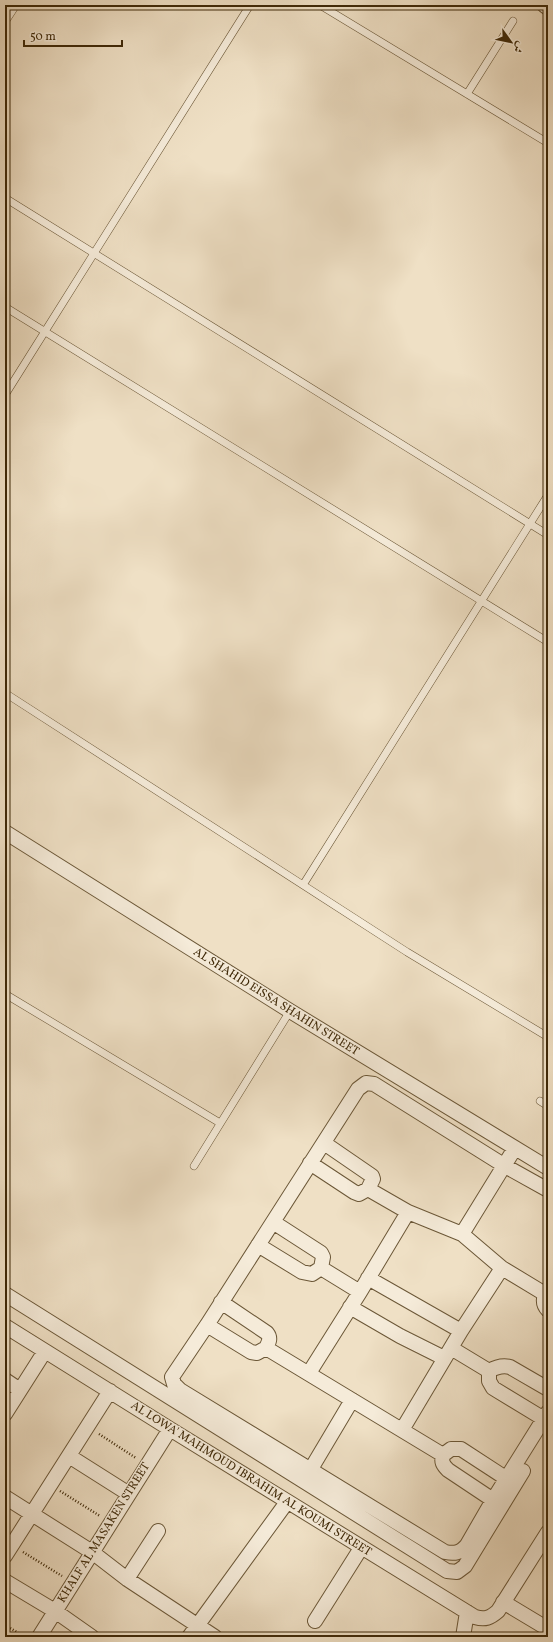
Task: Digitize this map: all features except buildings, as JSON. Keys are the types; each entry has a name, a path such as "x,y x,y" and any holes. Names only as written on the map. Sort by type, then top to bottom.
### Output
{"street":[{"path":"544,5 548,8"},
{"name":"AL SHAHID EISSA SHAHIN STREET","path":"5,834 290,1011 548,1168"},
{"path":"547,1421 465,1566 457,1572 447,1571 180,1390 174,1384 172,1377 358,1089 366,1083 369,1083 505,1166 548,1190"},
{"path":"310,1163 354,1192 359,1194 364,1193 368,1189 373,1179 372,1176 324,1143"},
{"path":"462,1234 516,1148"},
{"path":"368,1189 408,1212 462,1234 502,1268 547,1293 543,1301 548,1310"},
{"path":"308,1373 360,1292 408,1212"},
{"path":"258,1245 302,1272 312,1274 321,1268 323,1257 321,1253 273,1222"},
{"path":"321,1268 360,1292"},
{"path":"402,1430 448,1353 502,1268"},
{"path":"368,1278 461,1332"},
{"path":"5,1294 307,1476 445,1552 452,1553 461,1551 467,1545 493,1500 547,1421"},
{"path":"207,1325 251,1352 257,1353 266,1348 270,1341 270,1336 221,1302"},
{"path":"350,1307 400,1336 448,1353 489,1371"},
{"name":"AL LOWA' MAHMOUD IBRAHIM AL KOUMI STREET","path":"5,1326 361,1548 467,1612 483,1619 492,1617 500,1606"},
{"path":"266,1348 443,1455"},
{"path":"5,1414 45,1351"},
{"path":"489,1371 498,1366 510,1367 548,1389"},
{"path":"489,1371 489,1381 493,1388 547,1421"},
{"path":"5,1380 20,1390"},
{"path":"9,1551 110,1391"},
{"path":"307,1476 352,1400"},
{"name":"KHALF AL MASAKEN STREET","path":"39,1637 170,1429"},
{"path":"493,1500 448,1470 443,1464 443,1455 451,1449 461,1449 507,1479"},
{"path":"69,1456 129,1494"},
{"path":"5,1497 92,1552 193,1631 215,1637"},
{"path":"193,1631 287,1502"},
{"path":"127,1579 158,1531"},
{"path":"548,1532 543,1548 500,1606 548,1629"},
{"path":"315,1620 361,1548"},
{"path":"5,1581 55,1611 92,1637"},
{"path":"463,1637 467,1612"}],"lane":[{"path":"5,22 16,5"},
{"path":"5,395 250,5"},
{"path":"320,5 548,143"},
{"path":"467,94 513,21"},
{"path":"5,198 548,535"},
{"path":"5,307 483,600 548,642"},
{"path":"303,885 548,496"},
{"path":"5,693 407,952 548,1037"},
{"path":"5,994 220,1124"},
{"path":"194,1166 290,1011"},
{"path":"540,1101 548,1106"}],"path":[{"path":"87,1427 147,1465"},
{"path":"51,1484 111,1523"},
{"path":"9,1551 73,1583"},
{"path":"5,1625 25,1637"}]}
